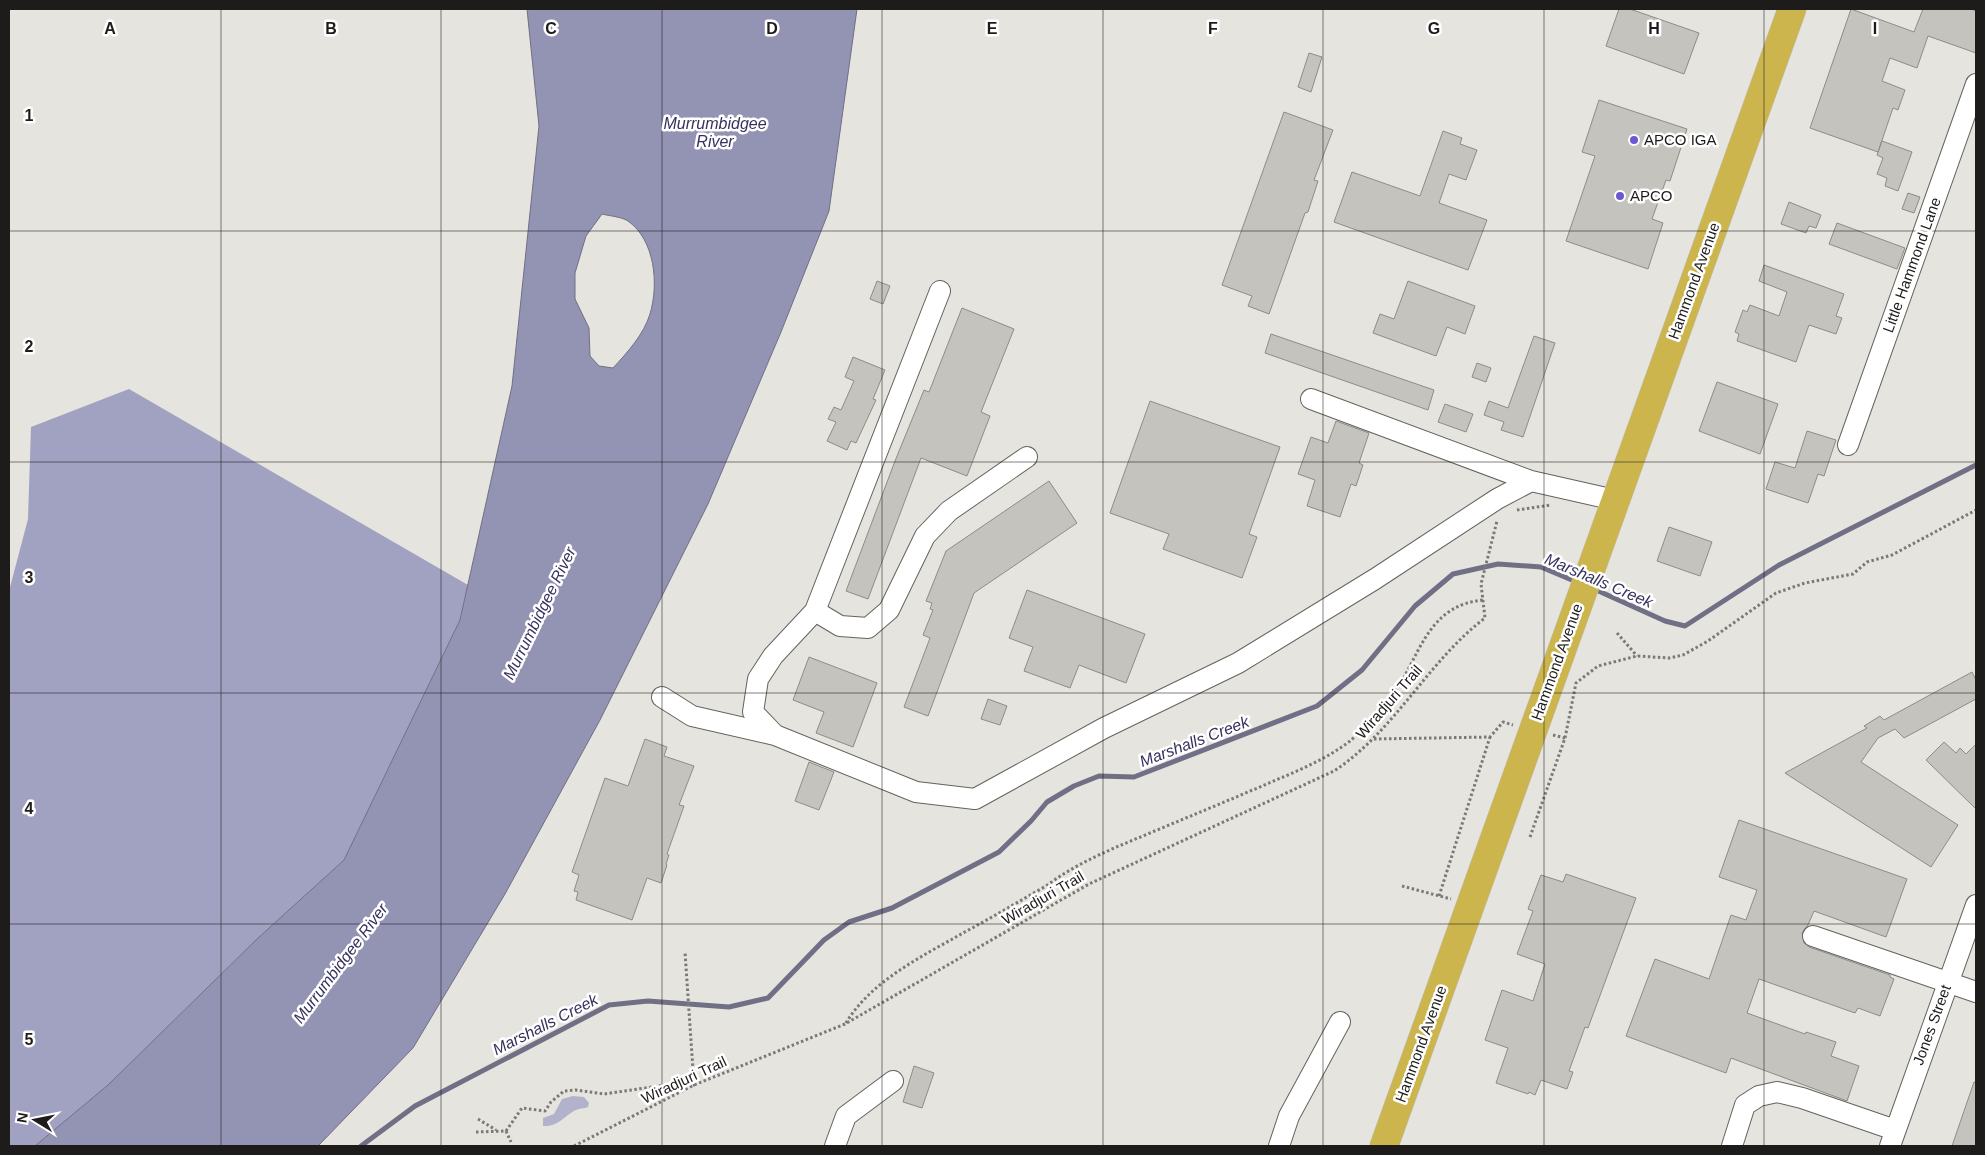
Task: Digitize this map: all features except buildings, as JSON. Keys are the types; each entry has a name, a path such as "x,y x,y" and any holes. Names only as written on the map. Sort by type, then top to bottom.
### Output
{"highway":[{"name":"Hammond Avenue","path":"1384,1146 1792,9"}],"street":[{"name":"Little Hammond Lane","path":"1848,445 1976,84"},
{"path":"775,735 753,712 758,679 773,656 815,611 940,291"},
{"path":"1311,399 1531,481 1615,500"},
{"path":"815,611 840,626 868,628 889,610 925,536 949,511 1027,457"},
{"path":"662,697 692,716 775,735 916,792 975,799 1104,728 1238,664 1375,579 1497,499 1531,481"},
{"name":"Jones Street","path":"1892,1138 1976,905"},
{"path":"1813,936 1976,992"},
{"path":"1279,1146 1289,1116 1340,1022"},
{"path":"835,1146 846,1116 893,1081"},
{"path":"1732,1146 1745,1105 1759,1096 1777,1092 1802,1098 1892,1138"}],"path":[{"path":"1510,512 1535,506 1574,502 1584,493"},
{"path":"1530,837 1565,738 1576,683 1598,666 1637,656 1668,658 1683,655 1708,641 1776,592 1805,583 1853,574 1867,562 1892,555 1976,510"},
{"path":"845,1024 854,1010 868,995 900,971 1046,886 1064,872 1117,847 1299,770 1334,751 1361,730 1392,694 1401,682 1427,634 1441,617 1453,608 1483,600 1481,584 1498,518"},
{"name":"Wiradjuri Trail","path":"574,1146 694,1086 845,1024 1088,884 1334,771 1355,757 1373,739 1463,635 1485,618 1483,600"},
{"path":"1617,633 1637,656"},
{"path":"1438,896 1490,737 1503,722"},
{"path":"1552,735 1565,738"},
{"path":"1373,739 1490,737"},
{"path":"1402,886 1471,905"},
{"path":"685,952 694,1086"},
{"path":"506,1131 522,1108 545,1111 551,1102 564,1091 576,1090 604,1094 686,1082 694,1086"},
{"path":"478,1119 497,1131"},
{"path":"476,1132 506,1131"},
{"path":"506,1131 511,1142"}],"shaded area":[{"path":"129,389 468,585 460,620 344,860 257,939 108,1085 35,1146 9,1146 9,591 28,519 31,427"},
{"path":"573,1096 584,1097 589,1103 588,1107 572,1112 553,1125 543,1126 543,1118 554,1114 562,1099"}],"water":[{"name":"Murrumbidgee River","path":"527,9 857,9 829,211 781,332 708,504 600,720 505,894 413,1048 318,1146 35,1146 108,1085 257,939 344,860 460,620 512,386 539,126","holes":["602,214 628,221 637,229 649,251 654,276 653,302 644,329 635,343 613,368 599,366 590,356 589,328 575,299 575,273 586,236"]}],"waterway":[{"name":"Marshalls Creek","path":"1594,589 1665,621 1685,626 1779,565 1976,465"},
{"name":"Marshalls Creek","path":"361,1146 415,1106 609,1005 648,1001 729,1007 768,998 824,940 849,922 892,908 999,852 1031,821 1047,802 1074,786 1099,776 1134,777 1317,706 1362,670 1415,606 1453,574 1498,564 1541,567 1579,583"}],"place":[{"name":"APCO IGA","path":"1634,140"},
{"name":"APCO","path":"1620,196"}]}
